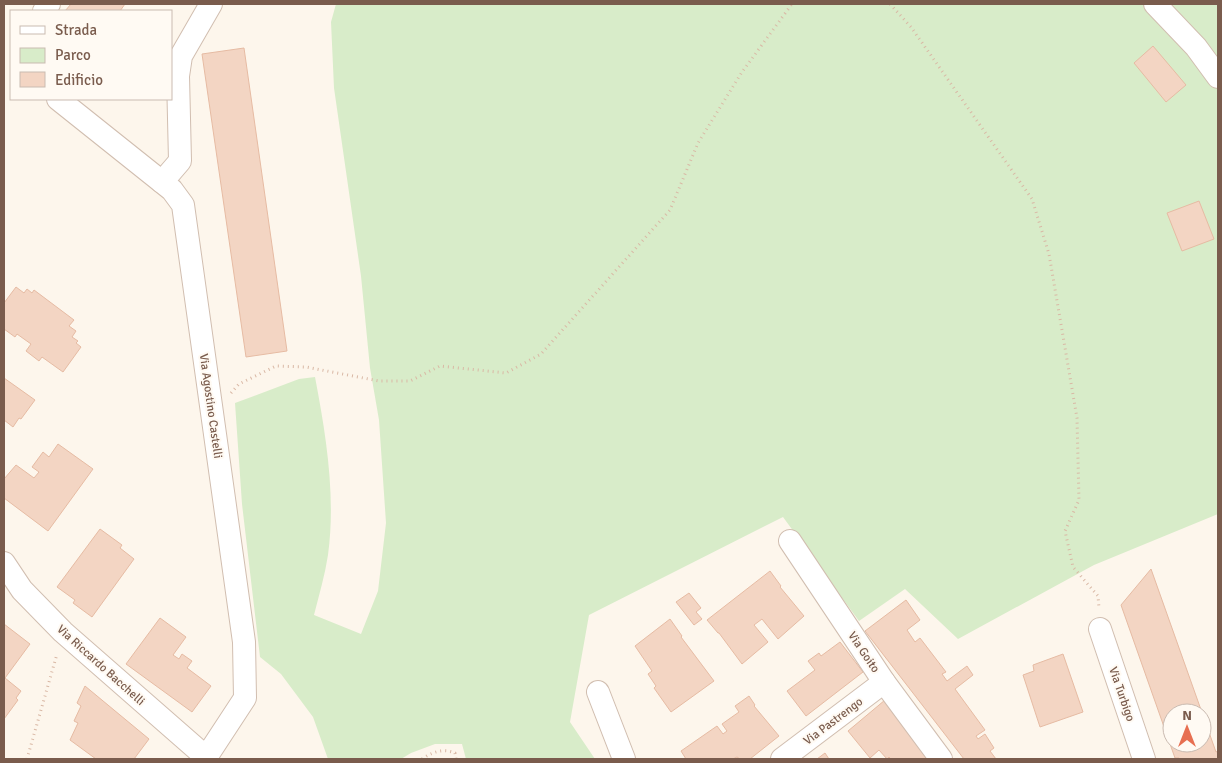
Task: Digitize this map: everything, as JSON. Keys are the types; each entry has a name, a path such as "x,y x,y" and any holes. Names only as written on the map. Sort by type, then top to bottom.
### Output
{"street":[{"path":"162,182 180,161 178,76 181,56 211,4"},
{"path":"1155,4 1196,47 1218,77"},
{"name":"Via Agostino Castelli","path":"59,100 172,190 183,205 244,642 245,698 206,758"},
{"name":"Via Goito","path":"790,541 884,682 941,759"},
{"name":"Via Riccardo Bacchelli","path":"4,563 22,590 63,632 206,758"},
{"name":"Via Turbigo","path":"1100,629 1144,759"},
{"name":"Via Pastrengo","path":"782,759 884,682"},
{"path":"598,692 624,759"}],"path":[{"path":"212,412 239,384 276,366 306,367 379,381 410,381 440,366 506,373 541,354 670,210 698,144 742,72 792,4"},
{"path":"890,4 911,27 1032,199 1049,254 1077,418 1079,500 1065,531 1073,567 1098,596 1100,629"},
{"path":"27,759 63,632"},
{"path":"422,759 431,753 448,750 455,753 456,759"}],"green space":[{"path":"336,4 1218,4 1218,514 1094,565 958,639 905,589 859,621 783,517 589,615 570,722 595,759 466,759 462,744 435,744 401,759 328,759 313,717 281,674 260,657 242,504 235,403 299,379 315,377 329,466 331,510 328,555 314,615 361,634 378,591 386,523 379,420 370,368 361,276 334,88 331,22"}],"building":[{"path":"71,4 125,4 121,10 66,10"},
{"path":"1153,46 1186,85 1166,102 1134,63"},
{"path":"244,48 287,351 246,357 202,54"},
{"path":"1199,201 1214,239 1182,251 1167,213"},
{"path":"16,287 24,293 27,289 32,293 34,290 74,320 69,326 76,331 72,337 78,341 76,343 81,347 63,372 42,357 39,361 26,351 31,344 17,334 15,337 4,329 4,303"},
{"path":"4,378 35,400 13,427 4,420"},
{"path":"58,444 93,469 48,531 4,498 4,479 16,465 34,478 39,472 32,467 43,452 49,457"},
{"path":"100,529 122,545 120,548 134,559 92,617 73,603 75,600 57,587"},
{"path":"1151,569 1199,703 1162,703 1162,721 1121,605"},
{"path":"770,571 780,587 804,616 778,639 762,619 754,625 768,642 742,664 707,620"},
{"path":"689,593 701,608 696,612 702,619 694,625 676,602"},
{"path":"906,600 920,620 907,630 915,642 920,638 946,672 942,674 947,681 967,666 973,675 955,689 985,730 976,736 978,739 985,734 994,748 990,751 996,759 964,759 865,631"},
{"path":"160,618 186,637 173,655 179,659 182,654 192,661 187,668 211,686 192,712 126,664"},
{"path":"670,619 714,681 671,712 654,688 656,686 648,674 652,671 635,646"},
{"path":"4,624 30,644 5,678 21,691 16,698 18,700 4,719"},
{"path":"840,642 863,672 806,716 787,691 815,670 808,661 819,653 821,656"},
{"path":"1063,654 1083,712 1040,727 1023,675 1034,671 1033,665"},
{"path":"85,686 149,739 134,759 96,759 70,740 78,723 74,721 81,706 77,703"},
{"path":"749,696 754,706 779,736 750,759 740,759 737,757 733,759 686,759 681,751 717,726 723,734 727,731 722,724 739,712 735,706"},
{"path":"885,700 930,759 891,759 889,757 887,759 879,750 870,758 848,731"},
{"path":"1212,741 1216,752 1218,751 1218,759 1175,758 1173,753 1212,753"},
{"path":"825,753 829,759 817,759"}]}
